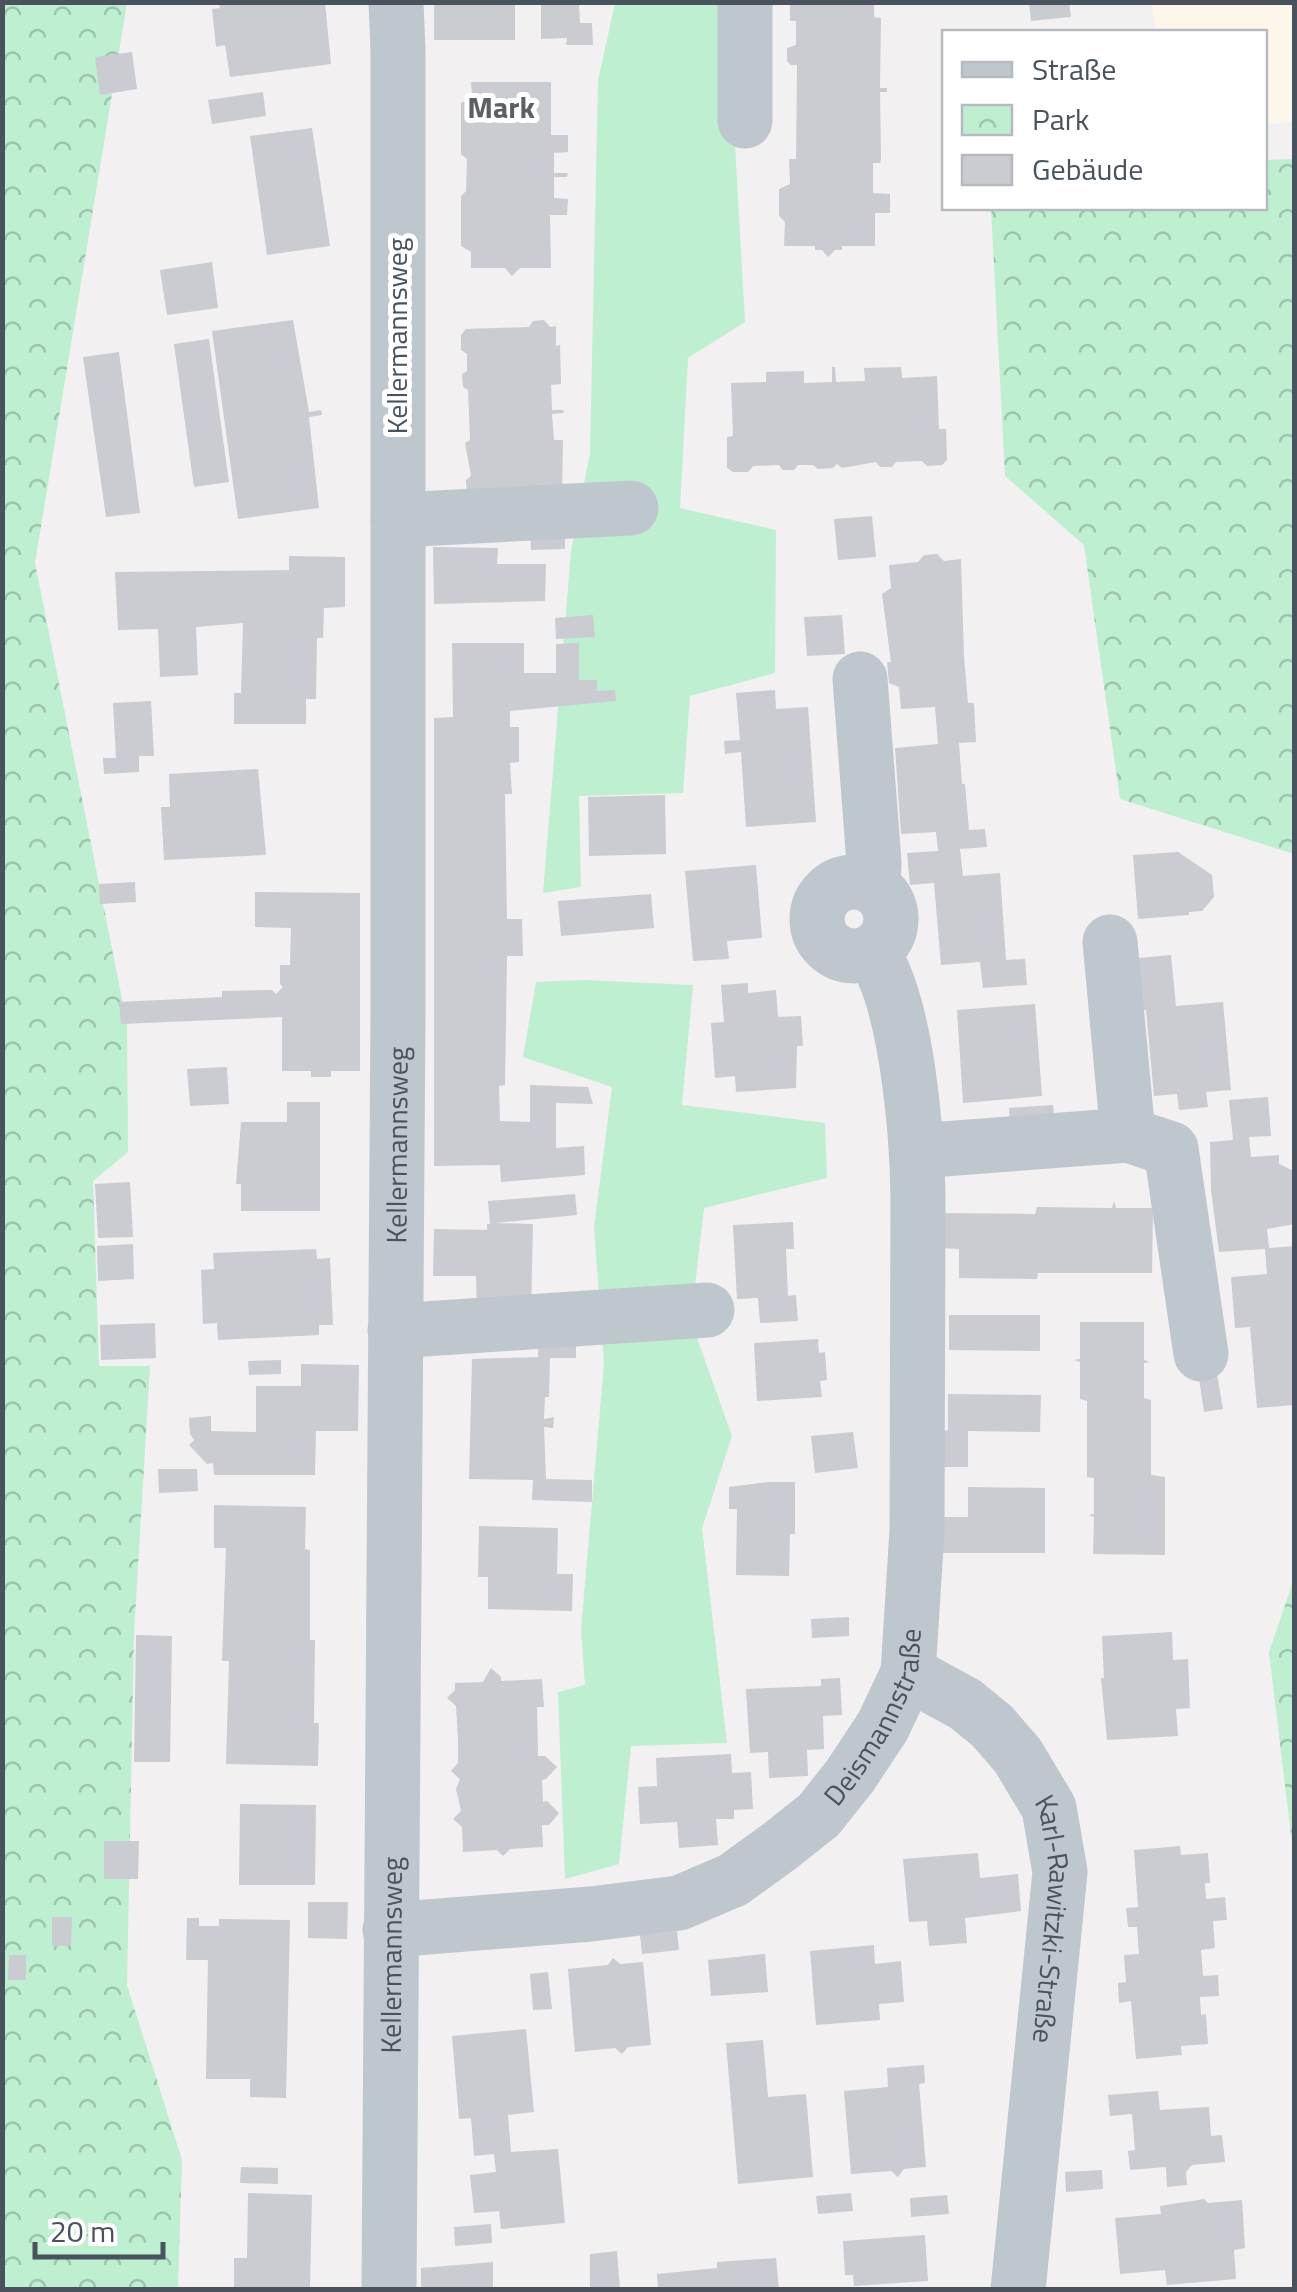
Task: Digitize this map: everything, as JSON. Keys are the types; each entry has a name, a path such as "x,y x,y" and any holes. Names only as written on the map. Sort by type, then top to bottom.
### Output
{"street":[{"name":"Kellermannsweg","path":"389,2290 398,520 396,2"},
{"path":"745,2 745,120"},
{"path":"398,520 631,508"},
{"name":"Deismannstraße","path":"390,1930 678,1904 732,1880 819,1815 883,1726 908,1673 917,1531 917,1151 906,1060 882,967 872,952 853,956 834,951 821,937 816,918 822,900 836,886 854,881 873,887 860,679"},
{"path":"1110,942 1128,1135"},
{"path":"917,1151 1128,1135 1171,1149 1200,1354"},
{"path":"395,1331 707,1310"},
{"name":"Karl-Rawitzki-Straße","path":"908,1673 966,1704 992,1726 1018,1756 1049,1808 1060,1872 1018,2290"}],"shaded area":[{"path":"1152,3 1294,3 1294,121 1267,125 1267,30 1156,30"}],"green space":[{"path":"3,3 127,3 35,563 127,1024 128,1152 93,1181 99,1366 150,1366 134,1634 127,1985 182,2160 178,2289 3,2290"},
{"path":"615,3 727,3 745,322 688,358 680,508 776,530 775,673 690,696 683,793 579,796 581,887 543,893 571,551 590,453 598,81"},
{"path":"1294,159 1294,854 1120,799 1084,545 1005,476 991,210 1267,210 1267,160"},
{"path":"536,982 693,985 682,1105 825,1123 827,1178 704,1208 691,1321 732,1436 702,1528 727,1743 631,1746 619,1864 565,1879 558,1692 585,1685 581,1630 604,1364 594,1227 612,1087 523,1057"},
{"path":"1294,1579 1294,1860 1269,1652"}],"building":[{"path":"219,2 325,2 331,64 230,77 225,45 216,47 212,9 220,8"},
{"path":"434,2 515,2 515,40 434,40"},
{"path":"541,2 579,2 580,23 592,23 593,45 566,45 567,38 541,39"},
{"path":"790,2 874,2 874,17 881,18 880,88 887,88 887,92 880,92 881,158 880,163 873,163 873,193 890,194 890,213 875,213 875,246 842,246 842,250 835,250 828,257 822,250 815,250 815,246 784,246 785,222 779,216 779,189 790,184 789,159 796,159 797,65 787,61 787,48 796,45 796,21 790,21"},
{"path":"1029,2 1069,2 1071,17 1031,21"},
{"path":"132,52 137,89 100,95 95,57"},
{"path":"471,82 551,82 551,135 568,135 568,152 554,153 554,173 568,173 567,177 554,177 554,198 568,199 567,215 550,215 551,268 520,268 512,276 505,268 471,268 471,252 461,246 461,196 466,191 467,159 461,154 461,103 472,97"},
{"path":"263,92 266,116 212,124 208,100"},
{"path":"312,128 330,246 267,255 250,136"},
{"path":"212,262 218,308 167,315 160,270"},
{"path":"293,320 309,412 321,410 322,415 309,417 319,508 238,519 212,331"},
{"path":"544,320 550,327 556,326 556,346 560,345 561,384 551,385 552,410 564,413 552,414 554,440 563,440 562,497 467,496 466,480 471,476 465,443 470,440 468,390 463,387 462,374 467,371 467,354 461,350 461,335 466,329 529,327 533,321"},
{"path":"209,339 229,482 194,487 174,344"},
{"path":"119,352 140,513 106,517 83,357"},
{"path":"832,367 836,382 865,381 864,368 901,367 902,378 937,376 939,429 946,429 947,460 942,465 927,466 922,461 896,462 892,467 880,467 876,462 818,469 798,465 794,470 782,470 779,465 753,466 748,472 727,468 727,437 733,436 731,383 766,382 766,372 804,371 804,383 832,382"},
{"path":"872,516 876,557 838,560 834,519"},
{"path":"565,528 565,549 531,550 530,529"},
{"path":"433,547 498,548 497,564 546,564 545,601 434,604"},
{"path":"937,554 944,561 961,559 964,656 968,703 974,703 976,742 959,743 962,784 969,830 985,829 987,847 960,849 963,876 1000,873 1006,960 1025,959 1027,985 983,988 980,962 941,965 934,883 910,885 907,853 938,851 936,832 901,834 895,748 938,744 935,707 901,709 899,687 889,683 887,662 891,662 882,594 891,588 889,565 918,562 924,555"},
{"path":"289,556 345,557 345,607 324,608 323,638 317,638 316,699 306,699 306,724 234,724 234,693 241,693 243,623 196,627 198,675 160,677 158,629 118,630 115,572 289,570"},
{"path":"593,615 595,637 556,639 555,618"},
{"path":"842,615 845,654 807,656 804,617"},
{"path":"452,643 524,643 524,673 556,673 556,644 579,643 579,680 597,680 597,691 615,690 616,701 510,711 510,727 519,727 519,762 510,763 512,794 505,794 507,919 522,919 523,956 507,956 505,1085 499,1086 500,1121 530,1122 530,1085 588,1087 593,1104 556,1103 556,1148 584,1146 585,1175 501,1182 500,1165 434,1166 434,718 453,717"},
{"path":"775,690 776,709 808,707 816,822 746,827 741,752 725,754 724,741 740,740 736,693"},
{"path":"151,701 154,756 139,756 139,772 104,774 103,758 116,758 113,703"},
{"path":"258,769 266,855 164,860 161,807 170,807 169,774"},
{"path":"665,795 666,854 589,856 588,797"},
{"path":"1178,852 1212,875 1214,897 1202,911 1189,915 1138,919 1133,855"},
{"path":"756,865 762,938 727,941 729,959 693,961 685,871"},
{"path":"135,882 136,902 100,904 99,884"},
{"path":"255,892 360,893 360,1071 331,1071 331,1077 311,1077 311,1071 282,1071 282,1017 121,1024 119,1002 222,997 222,991 272,990 276,994 283,987 280,965 290,965 291,928 255,927"},
{"path":"651,894 654,928 561,936 558,901"},
{"path":"1171,955 1176,1006 1223,1002 1231,1090 1206,1092 1208,1107 1179,1110 1177,1094 1154,1096 1146,1010 1133,1012 1128,959"},
{"path":"748,983 748,993 776,990 778,1017 801,1016 803,1046 797,1046 796,1088 736,1092 735,1076 715,1078 711,1023 724,1022 721,985"},
{"path":"1035,1004 1042,1096 963,1103 957,1010"},
{"path":"227,1067 229,1104 190,1106 187,1069"},
{"path":"1268,1097 1271,1136 1249,1137 1251,1157 1279,1155 1279,1164 1294,1171 1294,1224 1267,1229 1269,1248 1294,1246 1294,1405 1257,1408 1250,1327 1235,1328 1231,1277 1267,1274 1265,1249 1219,1252 1210,1142 1233,1140 1229,1100"},
{"path":"287,1102 320,1102 320,1211 241,1211 241,1184 236,1184 241,1122 287,1122"},
{"path":"1053,1105 1055,1124 1010,1127 1009,1108"},
{"path":"130,1182 133,1237 98,1238 95,1184"},
{"path":"575,1194 577,1215 495,1223 533,1224 531,1314 477,1313 476,1276 433,1276 434,1229 487,1230 488,1201"},
{"path":"1114,1201 1116,1208 1153,1208 1152,1273 1038,1273 1037,1279 959,1278 959,1249 942,1248 942,1213 1035,1214 1037,1207 1112,1208"},
{"path":"793,1222 794,1249 786,1249 788,1296 796,1295 798,1321 760,1323 758,1298 737,1299 733,1225"},
{"path":"133,1244 134,1279 98,1281 97,1246"},
{"path":"316,1249 317,1259 330,1258 333,1325 319,1325 319,1335 218,1340 217,1323 203,1324 201,1270 214,1269 213,1253"},
{"path":"949,1315 1040,1315 1040,1351 949,1350"},
{"path":"1080,1322 1144,1322 1144,1360 1150,1362 1144,1363 1144,1398 1151,1400 1151,1475 1165,1477 1165,1555 1093,1554 1094,1517 1088,1515 1094,1514 1094,1478 1087,1477 1087,1401 1080,1399 1080,1362 1074,1360 1080,1359"},
{"path":"155,1323 156,1358 101,1360 100,1325"},
{"path":"576,1336 576,1358 550,1358 544,1419 554,1417 553,1428 544,1427 546,1479 592,1480 592,1502 532,1500 533,1480 469,1479 472,1359 538,1357 539,1338"},
{"path":"818,1339 819,1353 825,1352 827,1380 820,1381 822,1397 757,1401 754,1343"},
{"path":"281,1360 281,1374 249,1375 248,1361"},
{"path":"301,1364 359,1365 358,1431 316,1431 315,1475 214,1475 213,1463 207,1464 189,1445 194,1440 189,1418 211,1416 211,1431 256,1432 256,1386 301,1386"},
{"path":"1217,1374 1223,1409 1204,1412 1199,1378"},
{"path":"948,1394 1041,1395 1040,1432 968,1431 968,1467 942,1467"},
{"path":"853,1432 858,1468 815,1473 811,1436"},
{"path":"158,1469 197,1469 198,1491 159,1493"},
{"path":"795,1482 795,1534 790,1534 789,1576 736,1575 737,1509 729,1509 729,1487"},
{"path":"968,1487 1045,1488 1045,1553 942,1553 942,1517 968,1517"},
{"path":"214,1505 306,1507 318,1766 226,1764 229,1661 222,1661 226,1548 214,1548"},
{"path":"479,1526 558,1528 557,1574 573,1574 572,1611 488,1609 488,1577 478,1577"},
{"path":"849,1617 849,1636 812,1638 811,1619"},
{"path":"1172,1632 1173,1660 1188,1659 1190,1708 1176,1709 1178,1736 1107,1740 1101,1678 1102,1636"},
{"path":"136,1635 172,1636 170,1762 134,1762"},
{"path":"491,1668 501,1681 542,1679 544,1707 537,1707 538,1756 545,1756 557,1767 542,1780 543,1802 547,1801 559,1813 549,1825 542,1825 543,1847 510,1849 503,1856 497,1850 463,1852 462,1827 453,1819 461,1811 456,1789 460,1779 451,1771 458,1763 456,1706 447,1698 455,1690 455,1683 483,1682"},
{"path":"840,1678 842,1715 823,1716 824,1749 807,1750 808,1776 769,1778 768,1752 750,1753 746,1689 821,1686 821,1679"},
{"path":"731,1754 732,1773 751,1772 753,1809 734,1810 734,1819 716,1819 718,1845 679,1848 677,1822 640,1824 638,1787 657,1786 656,1758"},
{"path":"240,1804 316,1805 315,1885 239,1885"},
{"path":"104,1841 139,1841 138,1879 104,1879"},
{"path":"1180,1846 1181,1855 1208,1853 1210,1883 1205,1883 1206,1899 1225,1897 1227,1920 1213,1921 1215,1948 1201,1950 1203,1976 1218,1975 1219,1996 1200,1997 1201,2015 1206,2014 1208,2044 1181,2046 1182,2055 1136,2059 1131,2001 1119,2003 1118,1983 1126,1982 1124,1955 1139,1954 1137,1927 1128,1927 1126,1908 1138,1907 1134,1850"},
{"path":"978,1853 980,1878 1018,1874 1021,1911 965,1918 967,1943 929,1946 927,1921 909,1922 903,1859"},
{"path":"308,1902 348,1902 347,1939 308,1938"},
{"path":"52,1917 72,1917 71,1946 52,1946"},
{"path":"187,1918 199,1918 199,1926 219,1926 219,1919 290,1920 286,2098 250,2097 250,2079 206,2079 208,1960 186,1960"},
{"path":"677,1931 679,1950 642,1954 640,1935"},
{"path":"874,1945 875,1964 901,1961 904,2002 879,2004 880,2020 816,2025 810,1951"},
{"path":"765,1954 768,1992 711,1996 708,1960"},
{"path":"9,1955 26,1955 26,1980 8,1980"},
{"path":"613,1958 620,1964 643,1962 651,2045 628,2047 622,2054 615,2048 575,2052 568,1969 608,1965"},
{"path":"548,1972 552,2009 533,2010 530,1974"},
{"path":"526,2029 534,2112 508,2115 511,2152 558,2149 565,2223 501,2229 499,2211 474,2213 470,2175 496,2172 494,2154 474,2156 471,2118 459,2119 452,2036"},
{"path":"763,2040 768,2097 806,2094 813,2177 738,2184 726,2043"},
{"path":"924,2065 925,2083 919,2084 926,2167 904,2169 898,2177 891,2171 851,2174 844,2091 888,2087 887,2068"},
{"path":"1158,2091 1160,2110 1209,2107 1211,2136 1222,2135 1225,2162 1192,2165 1186,2172 1187,2185 1167,2187 1166,2167 1130,2170 1128,2151 1135,2150 1132,2114 1110,2116 1108,2095"},
{"path":"241,2167 278,2168 278,2184 240,2183"},
{"path":"1102,2170 1103,2189 1066,2192 1065,2172"},
{"path":"248,2193 312,2195 310,2290 234,2290 234,2258 247,2258"},
{"path":"851,2193 853,2211 818,2214 816,2196"},
{"path":"947,2195 949,2214 911,2217 910,2198"},
{"path":"1204,2199 1208,2203 1242,2200 1245,2248 1234,2250 1236,2279 1167,2285 1165,2270 1120,2274 1115,2218 1161,2214 1160,2206"},
{"path":"491,2224 492,2243 455,2246 454,2227"},
{"path":"925,2235 928,2281 854,2286 853,2275 845,2275 843,2241"},
{"path":"617,2251 620,2290 590,2290 590,2254"},
{"path":"776,2258 779,2290 658,2290 657,2274 717,2268 717,2262"},
{"path":"493,2262 493,2290 421,2290 421,2268"}],"district":[{"name":"Mark","path":"501,108"}]}
